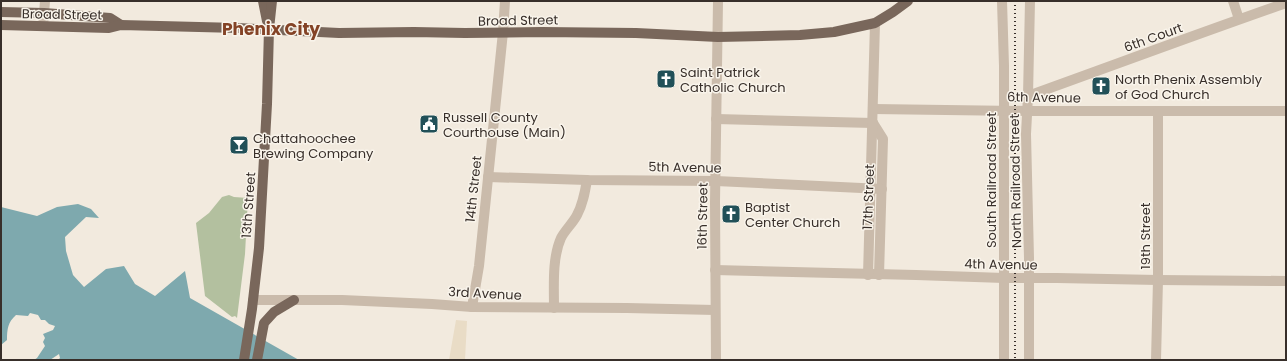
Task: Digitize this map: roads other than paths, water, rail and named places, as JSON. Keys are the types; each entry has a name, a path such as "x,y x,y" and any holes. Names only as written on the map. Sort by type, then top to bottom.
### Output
{"main road":[{"name":"13th Street","path":"263,1 269,29"},
{"name":"13th Street","path":"244,360 253,305 259,248 264,174 269,29 272,1"},
{"name":"Broad Street","path":"1,25 109,28 121,25 194,26 340,33 636,33 718,36 817,34 834,32 875,23 908,1"},
{"name":"Broad Street","path":"1,12 44,13 110,18 121,25"},
{"path":"257,360 264,323 274,312 294,300"}],"street":[{"path":"43,26 45,1"},
{"name":"14th Street","path":"472,307 479,266 505,1"},
{"name":"16th Street","path":"716,360 715,270 718,1"},
{"name":"South Railroad Street","path":"1002,1 1004,66 1004,360"},
{"name":"North Railroad Street","path":"1029,360 1026,134 1030,1"},
{"path":"1233,1 1239,19"},
{"name":"6th Court","path":"1028,96 1286,3"},
{"name":"17th Street","path":"868,275 875,23"},
{"name":"6th Avenue","path":"873,109 1027,111 1286,111"},
{"name":"19th Street","path":"1156,360 1158,280 1158,111"},
{"path":"716,119 872,123"},
{"name":"17th Street","path":"872,123 883,139 879,275"},
{"name":"5th Avenue","path":"488,177 587,180 716,181 882,189"},
{"path":"554,308 557,254 562,238 577,215 582,204 587,180"},
{"name":"4th Avenue","path":"715,270 1029,279 1057,278 1286,281"},
{"name":"3rd Avenue","path":"253,305 294,300 342,300 472,307 715,310"}],"water":[{"path":"78,204 91,209 99,218 86,217 65,237 66,251 73,275 84,287 106,269 124,266 135,284 155,296 185,271 190,298 299,360 58,360 60,358 59,354 50,360 34,360 45,346 43,342 45,338 43,334 53,330 55,326 49,324 45,320 41,320 38,315 30,313 28,316 16,315 11,320 8,326 7,340 1,345 1,207 37,216 57,207"}],"railway":[{"path":"1015,1 1015,360"}],"place":[{"name":"Saint Patrick Catholic Church","path":"666,79"},
{"name":"North Phenix Assembly of God Church","path":"1101,86"},
{"name":"Russell County Courthouse (Main)","path":"429,124"},
{"name":"Chattahoochee Brewing Company","path":"239,145"},
{"name":"Baptist Center Church","path":"731,214"}],"district":[{"name":"Phenix City","path":"271,29"}]}
